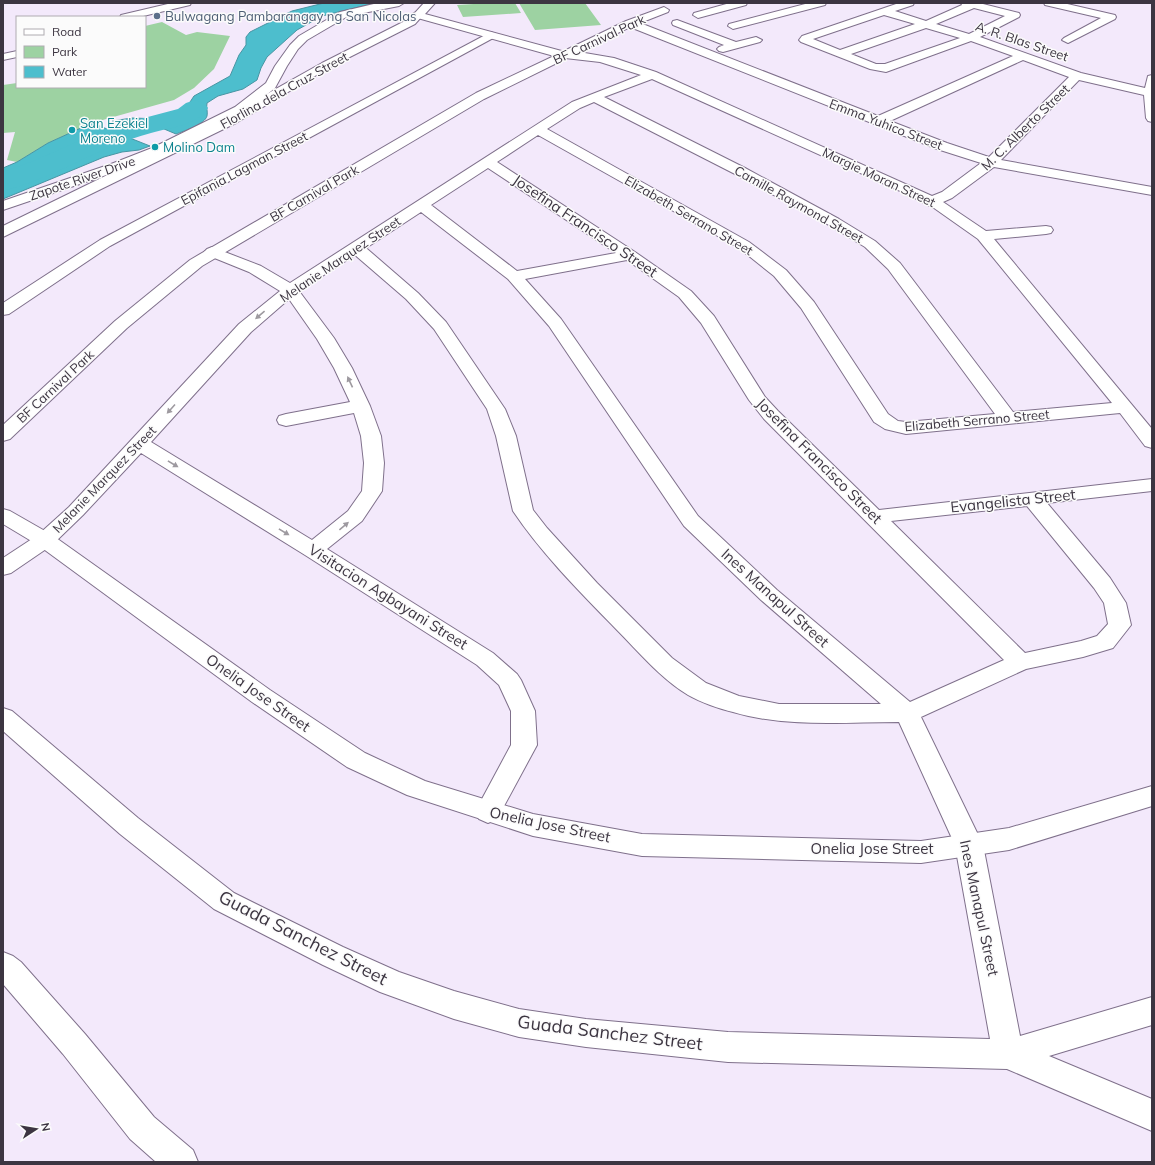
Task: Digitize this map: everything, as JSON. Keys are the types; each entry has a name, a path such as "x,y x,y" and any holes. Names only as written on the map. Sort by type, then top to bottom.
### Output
{"street":[{"path":"128,16 164,5 186,3"},
{"name":"Zapote River Drive","path":"3,206 116,167 157,151 239,110 271,85 281,66 303,38 344,14 399,3"},
{"name":"Florlina dela Cruz Street","path":"3,232 231,120 326,65 411,22 430,3"},
{"path":"698,15 742,3"},
{"path":"733,26 821,3"},
{"path":"839,54 927,24 969,4 1015,15 970,38 886,68 880,68 839,54 804,40 834,28 886,12 909,3"},
{"path":"1049,3 1111,17 1068,40"},
{"path":"770,5 808,18"},
{"name":"BF Carnival Park","path":"3,435 124,321 170,282 212,252 480,96 630,23 664,10"},
{"name":"A. R. Blas Street","path":"886,12 970,38 1077,76 1151,93"},
{"name":"Margie Moran Street","path":"418,15 565,54 601,57 619,62 652,75 932,201 983,236 1125,407 1152,442"},
{"name":"Emma Yuhico Street","path":"630,23 942,146 991,162 1152,191"},
{"path":"677,23 736,46"},
{"path":"821,23 834,28"},
{"name":"Epifania Lagman Street","path":"3,310 105,243 491,35"},
{"path":"706,54 756,40"},
{"path":"3,57 16,54"},
{"path":"879,121 1022,56"},
{"name":"Melanie Marquez Street","path":"3,568 45,540 140,444 245,328 290,290 312,274 356,248 375,234 576,105 652,75"},
{"name":"M. C. Alberto Street","path":"932,201 946,195 991,162 1077,76"},
{"path":"1152,79 1152,118"},
{"name":"Camille Raymond Street","path":"594,97 740,171 834,222 870,244 894,266 1008,418"},
{"name":"Elizabeth Serrano Street","path":"539,130 744,245 780,273 808,305 881,418 892,425 906,428 1125,407"},
{"name":"Josefina Francisco Street","path":"488,162 630,255 685,294 708,320 755,395 770,415 1020,662"},
{"name":"Ines Manapul Street","path":"421,205 514,276 555,323 691,521 769,595 908,713 969,845 1008,1054"},
{"path":"983,236 1046,230"},
{"path":"356,248 412,296 440,326 496,409 506,436 523,511 540,533 589,588 664,664 697,689 735,704 779,713 908,713 1020,662 1083,649 1105,642 1120,625 1115,603 1102,583 1033,500"},
{"path":"212,252 255,269 290,290 325,338 343,368 361,406 370,436 374,463 372,491 355,516 313,550"},
{"path":"514,276 630,255"},
{"path":"286,420 361,406"},
{"name":"Visitacion Agbayani Street","path":"140,444 313,550 485,659 509,680 523,711 524,745 488,812"},
{"name":"Evangelista Street","path":"874,517 1033,500 1152,485"},
{"name":"Onelia Jose Street","path":"3,515 45,540 261,696 356,760 416,788 533,825 642,845 921,852 1009,839 1152,796"},
{"name":"Guada Sanchez Street","path":"3,717 129,826 224,901 333,956 391,983 454,1005 519,1023 586,1033 728,1047 1008,1054 1152,1115"},
{"path":"3,965 74,1044 142,1128 181,1162"},
{"path":"1008,1054 1152,1011"}],"green space":[{"path":"515,3 521,13 463,17 457,5"},
{"path":"519,3 585,3 601,25 535,30"},
{"path":"162,22 186,35 197,32 230,36 214,69 194,88 174,100 92,123 48,143 17,162 7,160 15,132 3,133 3,85 16,83 16,88 146,88 146,26"}],"water":[{"path":"324,3 375,3 322,16 297,30 267,57 257,80 243,89 218,96 207,103 207,116 202,122 194,127 176,134 157,126 145,130 112,121 132,118 162,119 184,111 194,96 230,76 239,55 246,45 246,37 250,32 292,11"},
{"path":"92,123 150,146 139,150 122,152 104,157 3,199 3,168 17,162 48,143"}],"waterway":[{"path":"3,182 46,166 119,133 187,115 195,108"}],"place":[{"name":"Bulwagang Pambarangay ng San Nicolas","path":"157,16"},
{"name":"San Ezekiel Moreno","path":"72,130"},
{"name":"Molino Dam","path":"155,147"}]}
